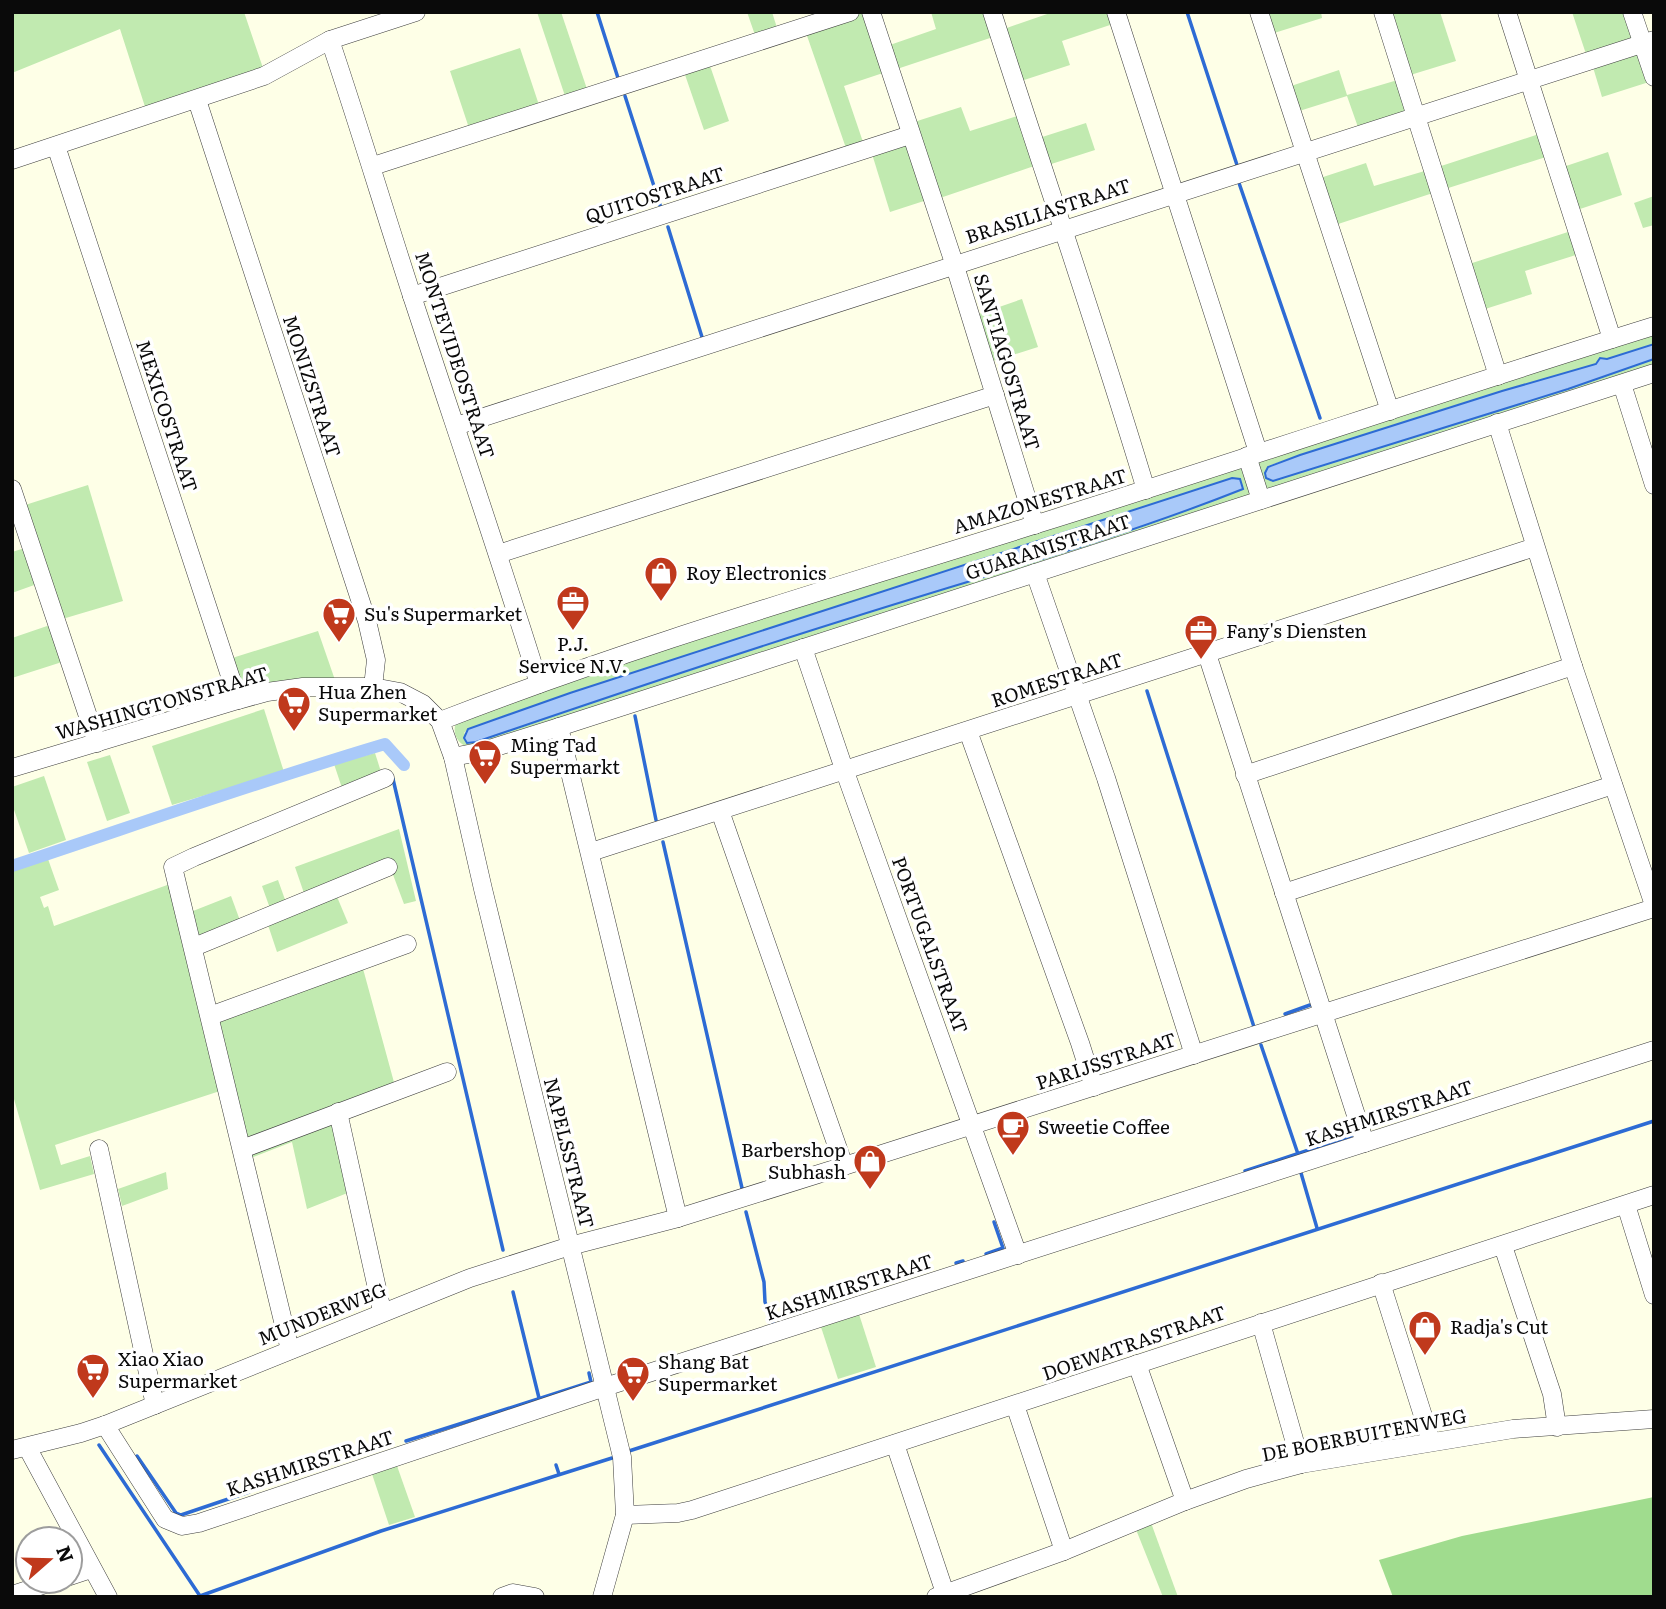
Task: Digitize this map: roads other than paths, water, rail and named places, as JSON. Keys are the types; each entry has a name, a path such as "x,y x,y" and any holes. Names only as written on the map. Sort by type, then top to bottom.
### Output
{"street":[{"path":"12,160 264,76 330,40 416,12"},
{"path":"373,166 850,12"},
{"name":"SANTIAGOSTRAAT","path":"871,12 954,263 1035,524"},
{"path":"992,12 1104,351 1146,490"},
{"path":"1116,12 1175,193 1253,454 1261,500"},
{"path":"1259,12 1390,411"},
{"path":"1383,12 1498,376"},
{"path":"1507,12 1612,339"},
{"path":"1632,12 1648,41 1654,77"},
{"name":"MONTEVIDEOSTRAAT","path":"330,40 539,684"},
{"name":"BRASILIASTRAAT","path":"456,426 1648,41"},
{"name":"MONIZSTRAAT","path":"197,100 367,621 376,660 373,687"},
{"name":"QUITOSTRAAT","path":"412,296 910,135"},
{"name":"MEXICOSTRAAT","path":"56,146 238,700"},
{"name":"AMAZONESTRAAT","path":"440,721 539,684 783,603 1146,490 1654,326"},
{"name":"GUARANISTRAAT","path":"453,757 483,751 559,727 1654,373"},
{"path":"1622,384 1654,485"},
{"path":"498,554 995,395"},
{"path":"1497,423 1573,666 1654,906"},
{"path":"12,489 97,743"},
{"name":"ROMESTRAAT","path":"591,852 1535,547"},
{"path":"1035,573 1154,923 1194,1055"},
{"name":"PORTUGALSTRAAT","path":"803,648 1018,1255"},
{"path":"1207,654 1365,1143"},
{"path":"1245,775 1573,666"},
{"name":"WASHINGTONSTRAAT","path":"12,768 238,700 267,692 303,687 373,687 400,692 424,704 440,721"},
{"name":"NAPELSSTRAAT","path":"440,721 453,757 622,1457 625,1515 602,1597"},
{"path":"559,727 678,1217"},
{"path":"968,731 1094,1087"},
{"path":"289,1350 173,867 385,778"},
{"path":"1284,893 1613,785"},
{"path":"720,811 844,1166"},
{"path":"194,947 388,867"},
{"name":"PARIJSSTRAAT","path":"570,1246 678,1217 844,1166 1654,906"},
{"path":"210,1016 407,944"},
{"name":"KASHMIRSTRAAT","path":"105,1425 165,1519 182,1526 199,1523 605,1387 1654,1049"},
{"path":"242,1149 447,1072"},
{"path":"338,1112 382,1311"},
{"path":"99,1149 155,1405"},
{"name":"DOEWATRASTRAAT","path":"625,1515 692,1510 1381,1283 1503,1247 1654,1195"},
{"path":"1626,1205 1654,1295"},
{"name":"MUNDERWEG","path":"20,1448 105,1425 382,1311 470,1278 570,1246"},
{"path":"1503,1247 1552,1394 1557,1427"},
{"path":"1381,1283 1431,1441"},
{"path":"1261,1323 1301,1464"},
{"path":"1138,1364 1185,1501"},
{"path":"1015,1405 1064,1551"},
{"name":"DE BOERBUITENWEG","path":"940,1595 1064,1551 1185,1501 1246,1479 1301,1464 1513,1429 1654,1419"},
{"path":"895,1444 940,1595"},
{"path":"20,1448 108,1597"},
{"path":"84,1571 91,1569"},
{"path":"502,1597 513,1593 535,1597"}],"water":[{"path":"1654,344 1654,359 1568,389 1273,481 1266,478 1268,467 1300,455 1596,364 1600,358 1607,359"},
{"path":"1232,478 1240,479 1243,489 1147,524 760,647 476,742 467,743 464,738 468,729 570,693"}],"waterway":[{"path":"597,12 618,78"},
{"path":"1187,12 1237,165"},
{"path":"625,96 661,208"},
{"path":"1239,183 1320,418"},
{"path":"668,227 702,337"},
{"path":"1147,691 1254,1027"},
{"path":"635,716 656,820"},
{"path":"12,866 385,744 404,765"},
{"path":"393,779 503,1250"},
{"path":"663,842 742,1188"},
{"path":"1285,1014 1310,1005"},
{"path":"1261,1045 1298,1154"},
{"path":"629,1451 1654,1121"},
{"path":"1245,1171 1351,1136"},
{"path":"1301,1173 1317,1228"},
{"path":"746,1212 764,1282 765,1302 773,1323"},
{"path":"986,1254 1003,1248 994,1222"},
{"path":"956,1263 963,1261"},
{"path":"513,1292 539,1398"},
{"path":"406,1441 591,1382 589,1373"},
{"path":"99,1445 200,1596 381,1531 612,1458"},
{"path":"137,1456 176,1513 181,1515 249,1492"},
{"path":"556,1465 559,1474"}],"place":[{"name":"Roy Electronics","path":"661,603"},
{"name":"P.J. Service N.V.","path":"573,632"},
{"name":"Su's Supermarket","path":"339,644"},
{"name":"Fany's Diensten","path":"1201,661"},
{"name":"Hua Zhen Supermarket","path":"294,733"},
{"name":"Ming Tad Supermarkt","path":"485,786"},
{"name":"Sweetie Coffee","path":"1013,1157"},
{"name":"Barbershop Subhash","path":"870,1191"},
{"name":"Radja's Cut","path":"1425,1357"},
{"name":"Xiao Xiao Supermarket","path":"93,1400"},
{"name":"Shang Bat Supermarket","path":"633,1403"}]}
